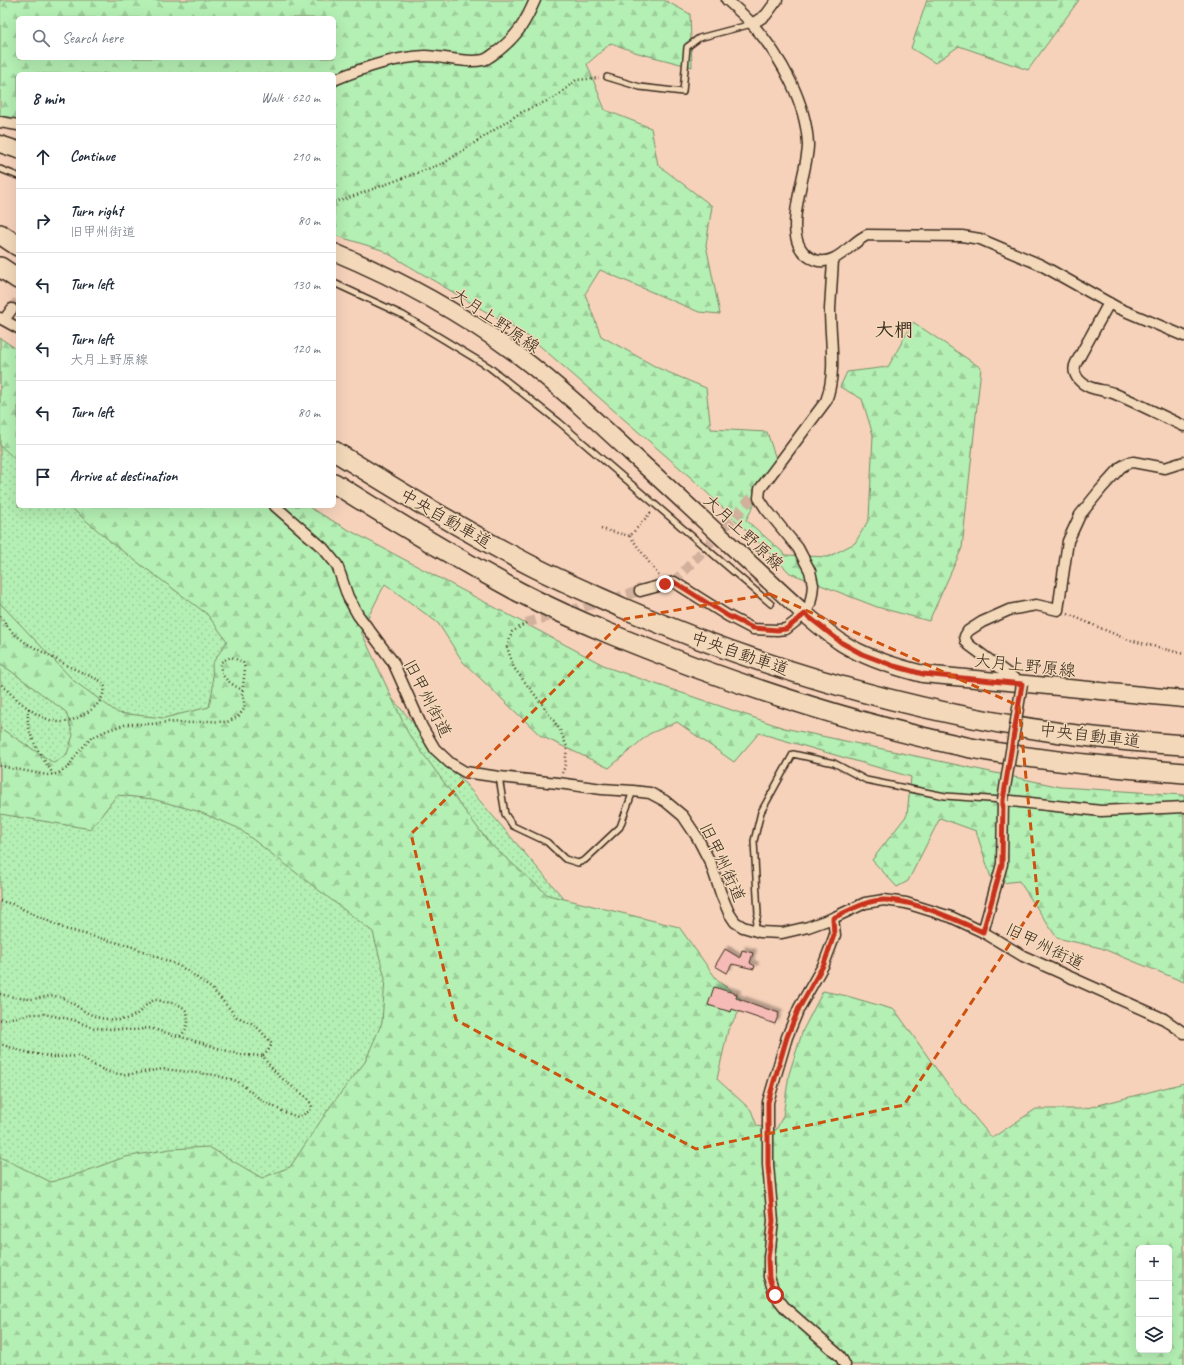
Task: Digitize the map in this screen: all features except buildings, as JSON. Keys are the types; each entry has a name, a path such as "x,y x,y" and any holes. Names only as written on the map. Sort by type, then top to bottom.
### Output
{"highway":[{"path":"0,234 16,245"},
{"path":"0,267 16,278"},
{"name":"中央自動車道","path":"336,452 465,530 533,567 670,628 750,658 904,704 978,719 1057,733 1184,745"},
{"name":"中央自動車道","path":"336,485 450,554 521,593 586,623 661,654 738,683 816,708 892,729 972,748 1050,760 1184,773"}],"main road":[{"path":"0,144 16,149"},
{"name":"大月上野原線","path":"336,253 364,264 446,308 518,355 596,420 805,614 842,643 862,654 888,664 923,674 1184,699"}],"street":[{"path":"336,79 372,67 399,60 424,56 469,61 483,60 491,56 509,42 522,28 535,0"},
{"path":"727,0 752,24 777,58 792,83 797,95 807,135 807,156 799,194 795,227 800,247 806,255 821,261 833,260 861,238 867,235 875,234 896,236 971,236 1041,265 1109,302 1184,336"},
{"path":"752,24 766,15 777,0"},
{"path":"0,122 16,125"},
{"path":"640,591 674,582 728,616 753,628 777,630 786,629 805,614 810,604 812,594 812,585 807,566 798,548 766,510 759,498 760,489 826,401 830,390 832,378 830,309 833,260"},
{"path":"1109,302 1074,367 1074,373 1078,380 1091,388 1112,393 1184,426"},
{"path":"12,309 2,319 16,327"},
{"path":"983,932 1002,864 1003,800 1022,684 969,645 965,636 968,631 982,622 1008,610 1036,606 1058,610 1068,541 1080,515 1101,489 1121,467 1128,463 1134,462 1165,468 1184,462"},
{"name":"旧甲州街道","path":"277,508 323,548 337,565 348,597 358,615 392,662 422,727 435,749 450,763 465,772 602,789 633,791 650,794 665,801 683,816 697,837 711,864 729,913 735,922 754,931 782,933 808,927 865,904 884,900 906,903 951,917 983,932 1023,956 1164,1019 1184,1033"},
{"path":"1003,800 1101,810 1184,807"},
{"path":"833,918 834,935 832,942 824,964 799,1008 787,1037 768,1102 768,1165 773,1221 768,1258 769,1278 775,1295 786,1309 840,1356 845,1365"}],"lane":[{"path":"607,77 640,87 683,92 687,47 699,38 752,24"},
{"path":"0,169 16,175"},
{"path":"336,284 404,315 489,367 559,422 771,604"},
{"path":"754,931 758,914 754,841 761,812 793,754 834,763 866,780 945,796 1003,800"},
{"path":"499,777 504,814 513,826 547,842 565,859 578,863 585,860 620,827 633,791"}],"path":[{"path":"336,201 343,200 444,163 520,113 556,97 576,80 607,77"},
{"path":"630,536 656,506"},
{"path":"600,529 630,536 665,584"},
{"path":"1058,610 1126,639 1184,654"},
{"path":"0,616 12,632 26,643 70,667 101,681 105,687 104,696 92,710 75,719 64,722 54,721 29,708 17,700 0,683"},
{"path":"526,623 512,632 507,647 514,668 560,730 567,748 565,766 558,783"},
{"path":"0,766 47,775 57,774 69,766 75,756 91,738 108,730 127,724 151,724 166,722 191,723 207,721 227,722 238,717 244,709 242,690 245,669 243,662 231,657 221,662 220,668 222,674 226,680 242,690"},
{"path":"29,708 28,715 33,741 53,774"},
{"path":"0,901 12,904 65,929 130,946 175,964 188,971 212,989 237,1017 251,1023 266,1036 272,1044 263,1056"},
{"path":"0,994 28,999 49,996 60,997 95,1016 120,1020 129,1018 139,1013 147,1005 156,1000 173,1002 182,1006 187,1011 188,1019 186,1031 179,1037"},
{"path":"0,1020 33,1014 44,1014 74,1020 93,1028 149,1028 241,1054 263,1056"},
{"path":"0,1044 25,1052 53,1057 80,1056 108,1072 125,1075 163,1069 215,1075 237,1081 260,1100 284,1112 298,1117 310,1111 312,1105 308,1098 278,1075 263,1056"}],"highlighted area":[{"path":"770,594 1019,706 1038,901 904,1105 696,1149 456,1020 411,834 625,619"}],"green space":[{"path":"0,0 664,0 690,14 692,67 638,53 611,43 587,64 605,110 651,128 658,165 712,206 706,245 720,314 699,312 600,270 585,294 601,336 658,368 706,388 711,429 767,432 777,462 746,520 786,555 828,557 855,543 869,519 873,435 862,399 840,387 847,372 888,367 913,322 981,368 962,548 929,621 877,607 790,573 697,483 532,339 382,250 336,236 336,72 16,72 16,130 0,123"},
{"path":"927,0 1079,0 1028,70 959,46 935,63 911,48"},
{"path":"0,338 16,349 16,460 0,445"},
{"path":"0,362 16,372 16,508 229,508 637,984 0,1365"},
{"path":"71,508 310,508 345,528 609,668 784,728 1061,787 1184,795 1184,982 1101,948 1057,938 1019,881 993,884 976,831 940,818 908,881 897,887 872,860 907,815 911,777 759,733 734,762 677,722 649,734 609,768 541,736 463,662 438,623 385,584 361,631 408,733 490,844 548,895 679,927 718,981 745,1002 728,1030 717,1079 751,1110 757,1126 776,1130 783,1116 789,1074 803,1030 823,991 847,996 895,1010 947,1084 992,1138 1036,1109 1083,1109 1184,1083 1184,1365 0,1365 0,1157 51,1182 125,1157 170,1149 209,1147 262,1178 290,1167 332,1104 365,1062 382,1022 385,978 373,932 238,828 197,811 152,799 117,795 91,829 0,814 0,728 54,763 67,754 73,735 66,712 0,663 0,603 74,681 118,713 164,718 209,707 213,687 212,664 227,641 207,614 117,547"}],"tunnel":[{"path":"12,309 16,303"},
{"path":"674,582 760,489"},
{"path":"526,623 640,591"}],"district":[{"name":"大椚","path":"894,329"}],"route":[{"path":"665,584 674,582 728,616 753,628 777,630 786,629 805,614 842,643 862,654 894,666 923,674 1022,684 1003,800 1002,864 983,932 951,917 906,903 884,900 865,904 833,918 834,935 824,964 799,1008 787,1037 768,1102 768,1165 773,1221 768,1258 769,1278 775,1295"}]}
